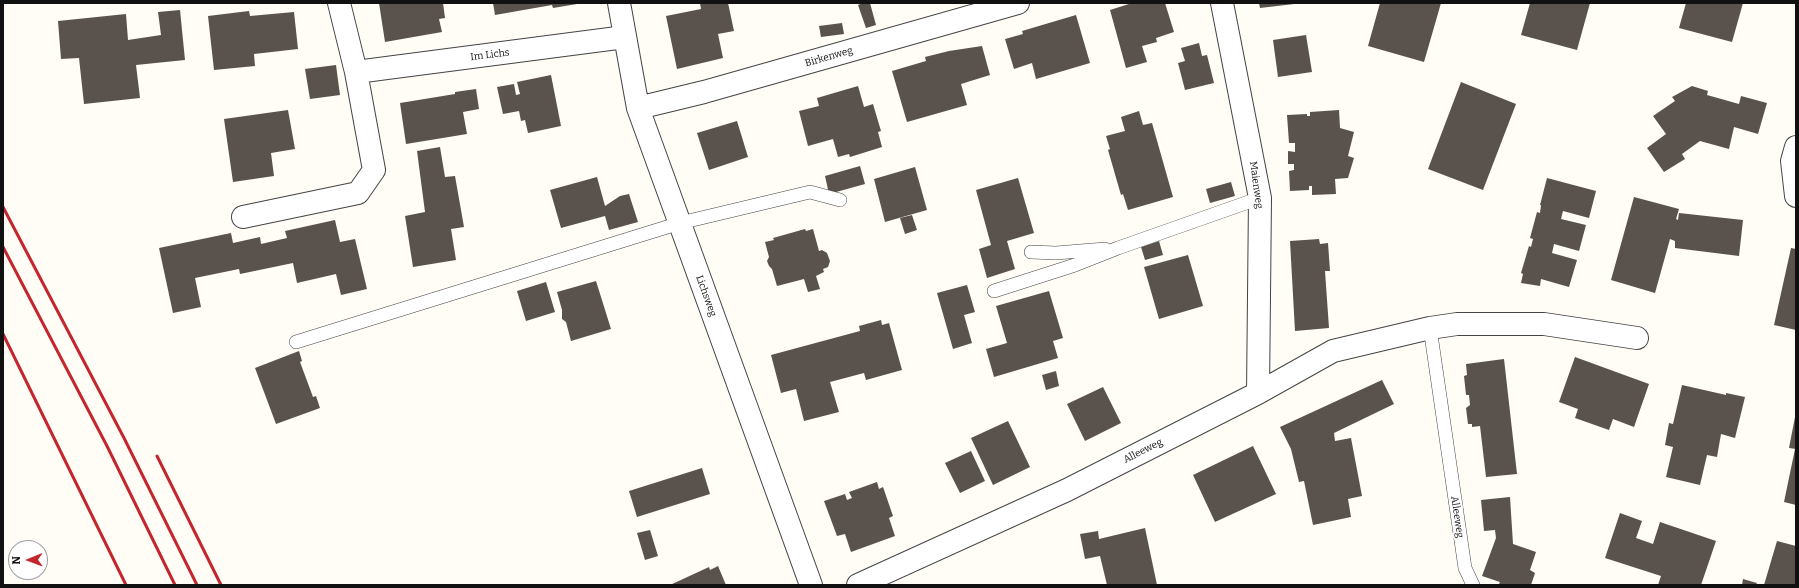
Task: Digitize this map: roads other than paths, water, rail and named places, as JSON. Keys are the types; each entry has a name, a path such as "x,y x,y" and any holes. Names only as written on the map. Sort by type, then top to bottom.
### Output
{"street":[{"path":"243,216 358,193 374,170 356,72 339,3"},
{"name":"Lichsweg","path":"619,3 638,108 810,585"},
{"name":"Birkenweg","path":"638,108 704,92 1018,3"},
{"name":"Maienweg","path":"1222,3 1260,198 1258,393"},
{"name":"Im Lichs","path":"356,72 625,37"},
{"path":"1796,147 1792,161 1796,196"},
{"name":"Alleeweg","path":"858,585 1067,490 1258,393 1334,351 1430,328 1457,324 1544,324 1636,338"}],"lane":[{"path":"296,342 680,223 810,192 840,200"},
{"path":"994,291 1075,265 1118,248 1260,198"},
{"path":"1031,252 1056,253 1118,248"},
{"name":"Alleeweg","path":"1430,328 1465,568 1473,585"}],"railway":[{"path":"3,207 124,438 197,585"},
{"path":"3,247 107,446 175,585"},
{"path":"3,334 126,585"},
{"path":"157,456 221,585"}]}
